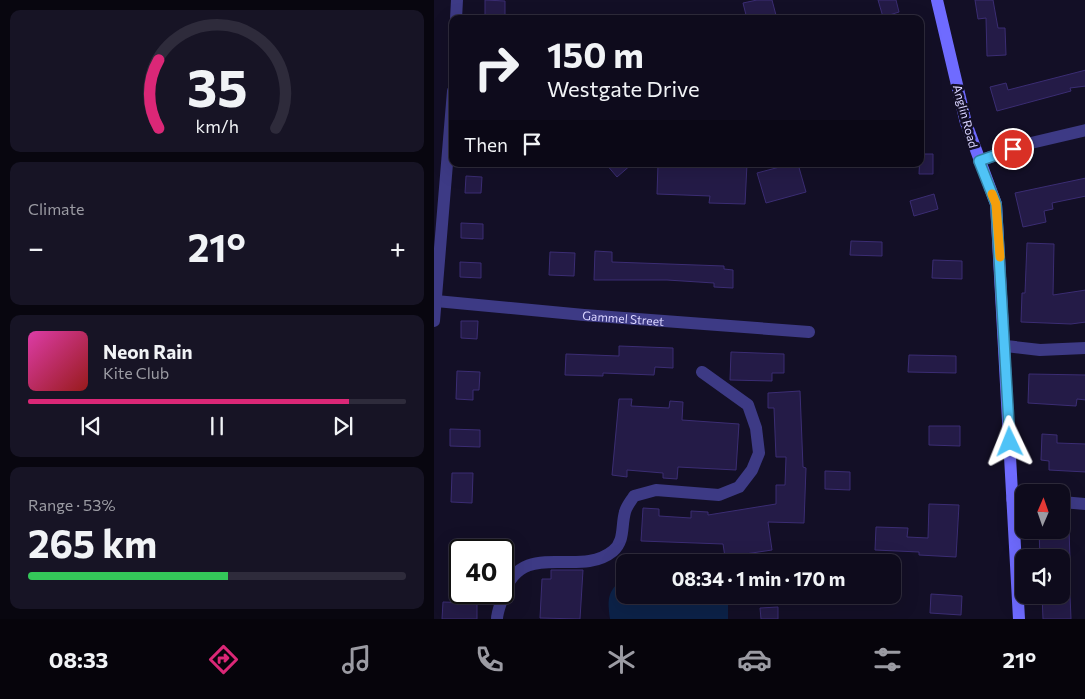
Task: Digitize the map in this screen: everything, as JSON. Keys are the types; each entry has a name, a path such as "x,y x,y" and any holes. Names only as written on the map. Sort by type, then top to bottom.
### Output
{"street":[{"path":"456,15 457,0"},
{"name":"Anglin Road","path":"937,0 966,123 996,204 1017,484"},
{"path":"979,161 1031,143 1085,130"},
{"path":"434,322 449,141"},
{"name":"Gammel Street","path":"436,302 584,316 809,332"},
{"path":"1006,346 1040,350 1085,348"},
{"path":"497,619 509,580 527,566 551,560 587,562 603,558 615,550 623,536 625,512 634,496 656,490 718,495 738,487 752,470 759,453 756,428 748,405 702,372"},
{"path":"1070,503 1085,504"},
{"name":"Anglin Road","path":"1018,539 1019,619"}],"water":[{"path":"615,586 616,604 728,604 728,619 610,619 609,599"}],"building":[{"path":"485,0 505,1 505,15 485,15"},
{"path":"757,0 772,0 776,15 746,15 743,3"},
{"path":"878,0 896,0 899,12 882,15"},
{"path":"975,0 993,0 998,28 1005,28 1006,55 987,56 986,18 978,19"},
{"path":"1086,70 1086,86 1070,88 1071,91 997,111 990,87 1006,83 1008,90"},
{"path":"924,154 933,154 933,174 919,174 919,167 924,167"},
{"path":"609,167 629,167 617,177"},
{"path":"658,167 747,167 745,204 709,203 710,196 657,194"},
{"path":"780,167 799,167 806,192 766,203 757,173"},
{"path":"466,176 482,177 481,193 465,193"},
{"path":"1086,178 1086,196 1052,203 1053,209 1044,211 1046,222 1023,227 1015,193"},
{"path":"934,194 938,209 914,216 910,201"},
{"path":"461,223 483,224 483,239 461,238"},
{"path":"851,241 882,242 882,256 850,255"},
{"path":"1027,243 1054,244 1053,295 1086,290 1086,322 1071,324 1021,322 1022,293 1025,293"},
{"path":"595,251 612,252 612,262 724,266 724,269 733,270 733,288 714,287 714,283 667,280 594,280"},
{"path":"550,252 575,253 574,276 549,275"},
{"path":"933,260 962,261 962,279 932,278"},
{"path":"460,262 481,263 481,278 460,277"},
{"path":"461,321 478,321 477,339 461,338"},
{"path":"619,346 673,348 673,368 655,367 654,375 603,373 603,376 565,375 566,354 619,356"},
{"path":"731,352 784,354 784,373 772,373 772,381 730,380"},
{"path":"909,355 956,356 956,373 908,372"},
{"path":"457,371 480,372 479,390 473,390 473,400 456,399"},
{"path":"1029,374 1086,375 1086,400 1077,399 1076,406 1028,403"},
{"path":"800,391 803,467 806,468 804,523 768,522 772,550 745,554 725,554 723,544 641,541 643,508 659,509 659,516 691,518 691,511 708,512 708,515 776,504 776,485 785,485 786,457 776,457 774,408 768,408 768,393"},
{"path":"619,399 632,399 631,406 669,408 670,401 683,402 682,420 739,424 736,470 678,467 677,479 663,478 663,473 627,470 627,477 612,475"},
{"path":"929,426 960,426 960,446 929,445"},
{"path":"450,429 480,430 480,447 450,446"},
{"path":"1042,434 1057,435 1057,443 1086,444 1086,472 1049,470 1049,461 1041,460"},
{"path":"825,471 850,472 850,490 825,489"},
{"path":"452,473 473,473 472,503 451,502"},
{"path":"929,504 959,505 956,557 919,555 919,552 875,550 876,527 908,528 907,537 928,538"},
{"path":"1039,539 1069,539 1070,549 1040,549"},
{"path":"551,570 583,570 580,619 540,618 542,579 551,579"},
{"path":"931,594 962,596 961,615 930,613"},
{"path":"1070,595 1071,619 1043,619 1042,604 1070,604"},
{"path":"443,602 449,602 449,604 477,604 477,619 442,619"},
{"path":"778,607 778,619 761,619 760,608"}],"slow traffic":[{"path":"992,194 996,204 1000,257"}],"route":[{"path":"1010,442 1006,346 996,204 979,161 1013,149"}]}
